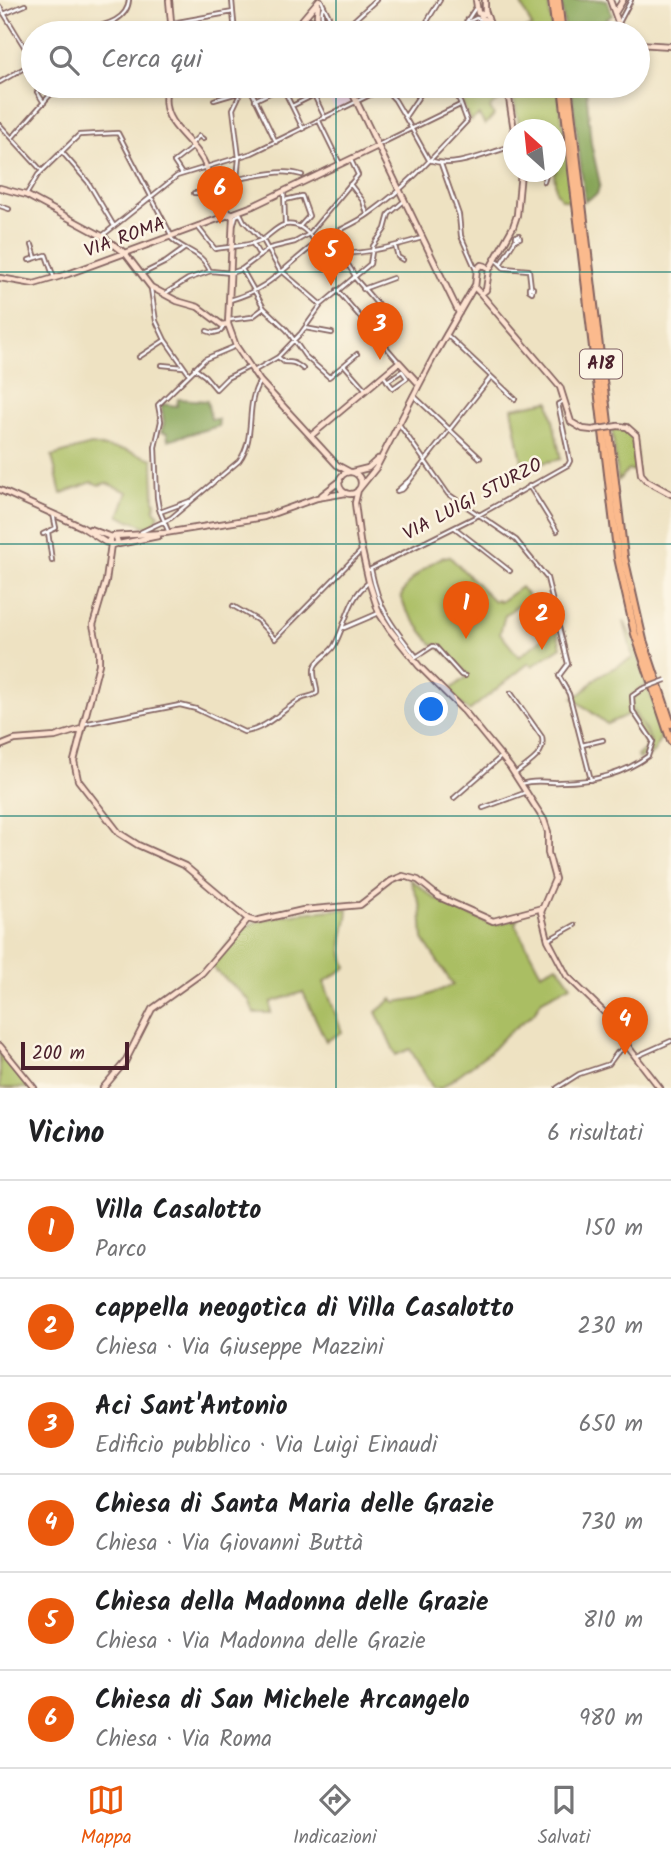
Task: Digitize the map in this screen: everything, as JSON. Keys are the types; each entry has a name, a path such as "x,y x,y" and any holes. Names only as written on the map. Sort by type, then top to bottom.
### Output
{"highway":[{"path":"552,0 555,21"},
{"path":"558,0 561,21"},
{"name":"A18","path":"563,98 618,558 639,648 671,741"},
{"name":"A18","path":"569,98 624,557 646,650 671,723"}],"street":[{"path":"112,21 126,11 130,0"},
{"path":"169,0 172,21"},
{"path":"232,0 233,21"},
{"path":"319,0 324,6 321,11 324,21"},
{"path":"300,21 319,0"},
{"path":"319,0 319,21"},
{"path":"350,21 376,0"},
{"path":"427,21 440,0"},
{"path":"476,0 478,13 485,21"},
{"path":"470,21 480,14 485,0"},
{"path":"610,0 622,0"},
{"path":"610,0 617,21"},
{"path":"615,14 622,0"},
{"path":"621,21 631,0"},
{"path":"0,19 25,5"},
{"path":"0,7 21,41"},
{"path":"467,21 476,7"},
{"path":"183,21 233,12"},
{"path":"310,12 317,16"},
{"path":"310,12 315,21"},
{"path":"480,14 484,21"},
{"path":"650,45 671,46"},
{"path":"0,82 21,69"},
{"path":"41,98 44,103"},
{"path":"12,138 48,98"},
{"path":"166,98 166,108 174,126 206,167 214,193 231,218 231,299 226,323 221,331 207,331"},
{"path":"214,100 221,98"},
{"path":"194,193 214,193 232,185 237,179 239,158 233,109 238,98"},
{"path":"259,98 255,100 276,142"},
{"path":"288,98 303,129"},
{"path":"292,106 308,98"},
{"path":"315,98 325,118"},
{"path":"356,98 459,313"},
{"path":"102,236 182,174 239,158 365,98"},
{"path":"393,98 429,160 441,164 503,149"},
{"path":"405,117 418,98"},
{"path":"231,299 271,283 317,242 367,215 400,191 467,121 458,98"},
{"path":"509,98 513,119"},
{"path":"378,146 460,105"},
{"path":"319,121 340,164"},
{"path":"0,125 42,171"},
{"path":"26,195 42,171 79,135 118,133 176,245 203,258 211,271"},
{"path":"182,174 174,162 198,137 203,139"},
{"name":"VIA ROMA","path":"0,278 34,284 197,226 231,218 378,146"},
{"path":"62,152 88,182 114,226"},
{"path":"163,295 188,279 211,271 231,273 243,269 269,249 295,242 309,234 358,175 351,159"},
{"path":"0,490 112,542 264,517 317,498 358,490 376,468 446,334 475,285 476,272 461,236 459,215 441,164"},
{"path":"237,179 268,173 293,172 302,175"},
{"path":"476,272 500,249 509,235 517,215 520,182"},
{"path":"349,184 363,201 367,215"},
{"path":"0,188 26,195 102,236 125,253 151,287 163,295 198,307 226,323 236,346 260,381 337,465 356,474 360,480 355,503 362,550 386,617 425,674 465,712 502,756 547,825 548,853 555,879 542,908 548,940 567,976 610,1018 627,1046 660,1088"},
{"path":"284,191 285,225"},
{"path":"285,200 302,196 309,216 299,226"},
{"path":"194,368 216,388 227,378 278,357 305,328 321,305 370,264 372,250 385,229 389,214 404,201"},
{"path":"0,206 9,209"},
{"path":"231,218 240,214 269,249 282,273 321,305"},
{"path":"197,226 215,249 233,248 262,240 285,225 299,226 326,251 341,253 395,246 422,238"},
{"path":"497,310 487,288 489,270 516,239"},
{"path":"252,243 260,256"},
{"path":"32,245 36,258"},
{"path":"395,246 398,257 403,260"},
{"path":"142,274 177,256 185,248"},
{"path":"44,249 54,278"},
{"path":"498,261 500,249"},
{"path":"341,253 363,289 398,328 385,346"},
{"path":"29,260 46,255"},
{"path":"498,261 504,268 529,270 530,287"},
{"path":"472,263 489,270"},
{"path":"243,269 264,308 284,327 304,356 329,377 357,354"},
{"path":"363,289 393,278"},
{"path":"475,285 560,387 571,422 578,428 592,430 626,427 636,435 638,466 643,478 671,493"},
{"path":"151,287 156,321 165,340 189,374"},
{"path":"465,304 487,288"},
{"path":"337,290 419,384"},
{"path":"226,323 251,317 264,308"},
{"path":"305,328 332,333"},
{"path":"446,334 515,399"},
{"path":"139,357 165,340"},
{"path":"167,533 167,524 160,512 157,496 155,447 162,421 158,405 205,359 236,346"},
{"path":"278,357 283,365 296,363 303,369"},
{"path":"312,435 399,362"},
{"path":"162,365 183,367"},
{"path":"344,365 366,390"},
{"path":"383,375 387,381 393,388 407,378 402,371 387,381"},
{"path":"408,481 491,377"},
{"path":"137,536 171,518 244,454 251,427 253,395 260,381"},
{"path":"413,395 480,458"},
{"name":"VIA LUIGI STURZO","path":"369,570 479,515 569,463 558,404 564,401"},
{"path":"398,424 451,497 520,544 547,578 568,664 559,676 569,694 591,780"},
{"path":"317,498 351,472 368,468 381,456"},
{"path":"337,465 341,488 355,503"},
{"path":"529,486 557,531"},
{"path":"160,512 193,499"},
{"path":"43,534 57,526 53,514"},
{"path":"454,528 510,571"},
{"path":"48,532 52,561"},
{"path":"112,542 167,533"},
{"path":"112,542 106,581 93,625 99,664 74,761 75,774 109,824 132,842 185,866 248,919 255,921 303,910 360,905 391,881 403,876 418,880 439,897 493,921 542,908"},
{"path":"233,606 257,621 275,639 362,550"},
{"path":"369,570 369,582 379,613 415,657"},
{"path":"0,746 15,740 55,737 83,726 176,705 196,709 244,732 253,730 305,696 317,693 315,666 333,648 349,608 369,582"},
{"path":"342,629 379,613"},
{"path":"415,657 433,646 436,647 461,675 465,676"},
{"path":"522,784 530,781 591,780 623,771 642,761 652,750 651,737 632,706 632,696 642,689 669,680"},
{"path":"510,693 542,737 544,745 539,755 515,774"},
{"path":"582,745 603,740"},
{"path":"454,798 502,756"},
{"path":"483,808 527,792"},
{"path":"103,1088 125,1062 152,1009 202,973 248,919"},
{"path":"548,940 575,925"},
{"path":"635,1057 671,1041"},
{"path":"0,1046 34,1088"},
{"path":"557,1088 579,1074 609,1064 617,1053 627,1046"}],"shaded area":[{"path":"327,98 351,98 353,102 337,110"}],"green space":[{"path":"548,0 551,21 529,21 520,2"},
{"path":"561,0 607,0 612,15 604,21 564,21"},
{"path":"461,98 505,98 490,108 494,115 485,125 479,115 470,121"},
{"path":"514,98 559,98 562,119 518,119"},
{"path":"572,98 587,98 591,143 600,184 597,194 585,201"},
{"path":"566,152 572,202 561,199 555,182 566,182"},
{"path":"178,399 207,401 211,419 218,419 219,426 168,440 167,433 161,432 164,423 161,404 177,406"},
{"path":"549,401 561,459 523,467 512,408"},
{"path":"622,428 635,440 637,471 628,470 618,481 612,429"},
{"path":"91,445 125,450 153,459 156,502 154,510 159,515 155,523 147,527 119,516 128,492 106,483 99,485 92,482 61,494 52,456"},
{"path":"449,556 494,601 497,599 500,602 521,587 529,597 505,615 500,633 519,657 556,628 561,647 532,666 529,663 469,711 447,692 469,675 437,645 432,644 406,610 401,597 420,572 435,561"},
{"path":"624,621 633,639 647,685 637,691 631,704 632,711 651,741 648,752 639,759 637,756 645,749 646,744 629,714 607,724 573,698 583,692 598,676 633,658"},
{"path":"648,688 664,731 654,752 644,761 650,750 649,739 631,703 635,695"},
{"path":"410,879 434,898 485,922 497,924 518,918 515,924 541,973 557,965 571,985 542,1000 534,1013 491,1051 441,1088 433,1088 410,1049 396,1055 376,1012 392,999 395,1002 421,998 453,985 423,939 421,907"},
{"path":"348,909 342,943 347,967 324,982 342,1032 326,1041 303,992 271,1002 271,1013 254,1013 249,1000 211,966 235,936 253,923 295,914"},
{"path":"0,1051 30,1088 0,1088"}],"place":[{"name":"Chiesa di San Michele Arcangelo","path":"220,224"},
{"name":"Chiesa della Madonna delle Grazie","path":"331,286"},
{"name":"Aci Sant'Antonio","path":"380,360"},
{"name":"Villa Casalotto","path":"466,639"},
{"name":"cappella neogotica di Villa Casalotto","path":"542,650"},
{"name":"Chiesa di Santa Maria delle Grazie","path":"625,1055"}]}
